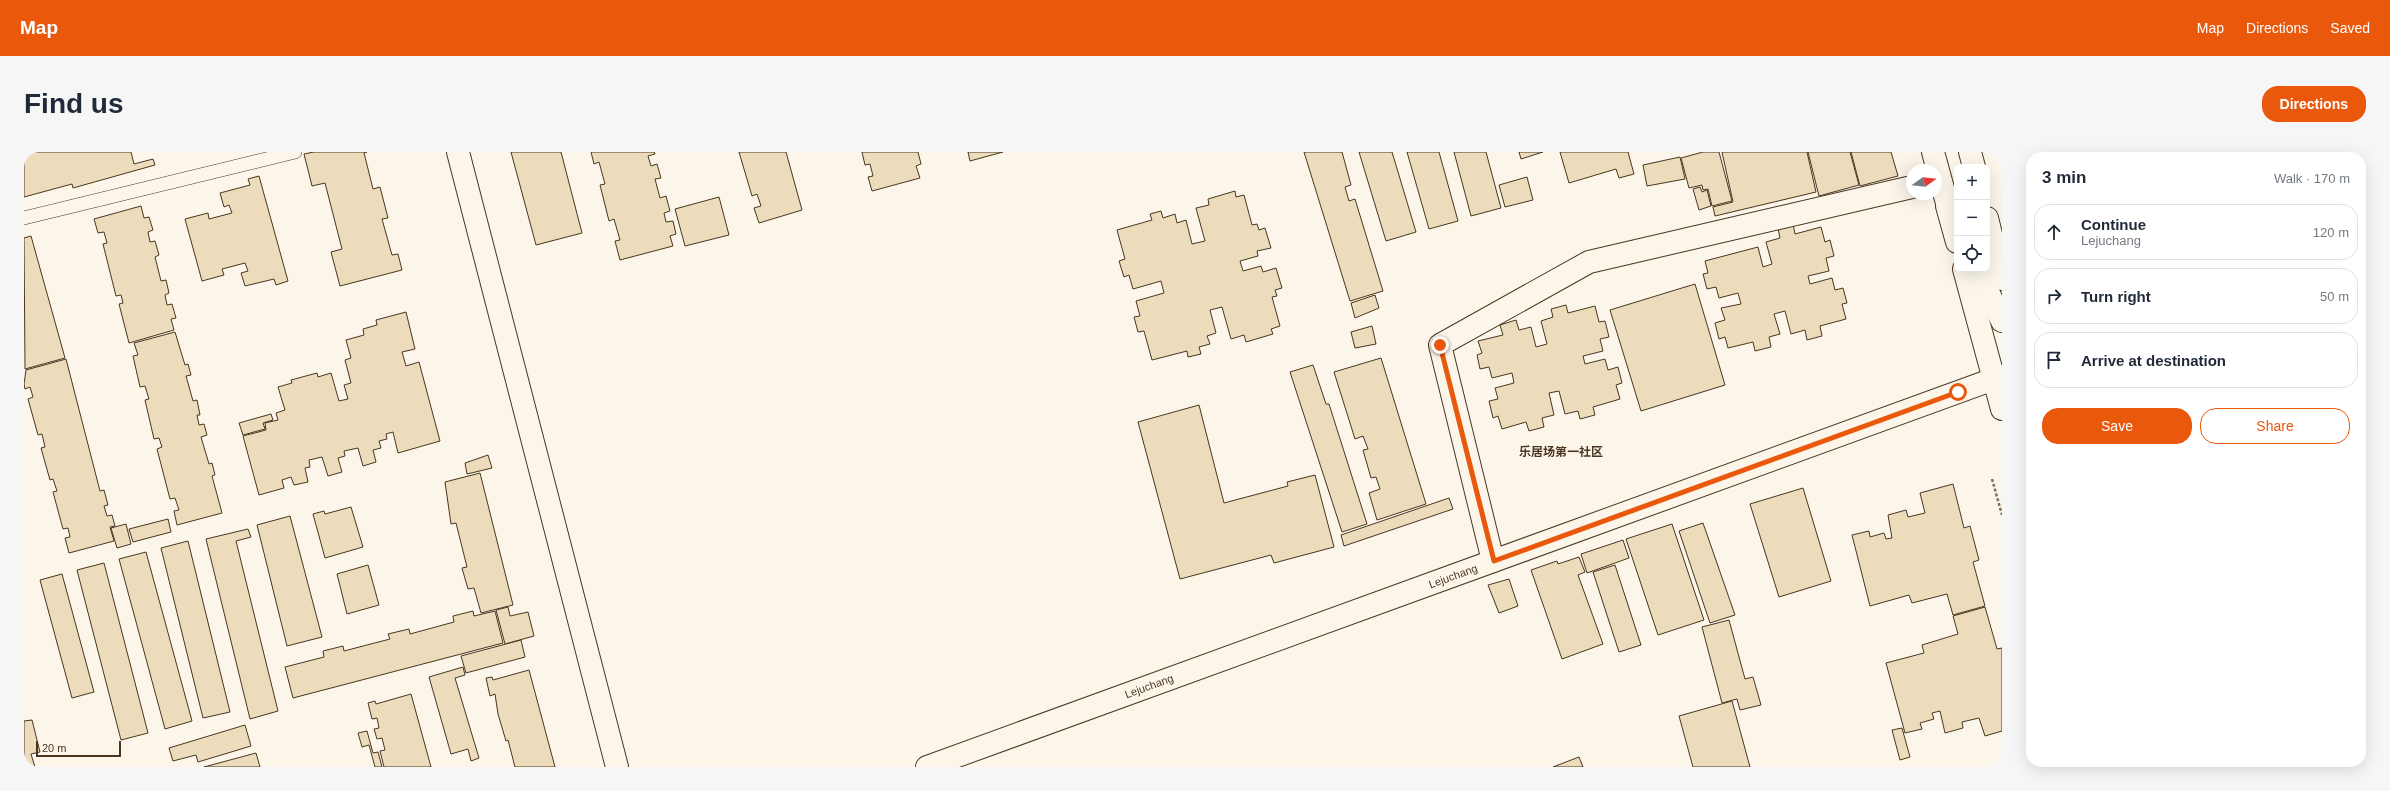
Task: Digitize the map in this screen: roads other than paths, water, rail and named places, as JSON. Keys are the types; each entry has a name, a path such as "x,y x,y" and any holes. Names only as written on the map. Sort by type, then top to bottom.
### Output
{"street":[{"path":"458,152 617,767"},
{"path":"1933,152 1935,164"},
{"path":"1970,152 1973,164"},
{"path":"1494,561 1440,345 1590,262 1906,188"},
{"path":"1942,191 1954,218"},
{"path":"1947,203 1955,236"},
{"path":"1990,230 2002,279"},
{"path":"1965,272 1998,378 2002,409"},
{"path":"1979,272 2002,321"},
{"name":"Lejuchang","path":"927,767 1998,378"}],"lane":[{"path":"24,218 295,152"}],"district":[{"name":"乐居场第一社区","path":"1561,452"}]}
